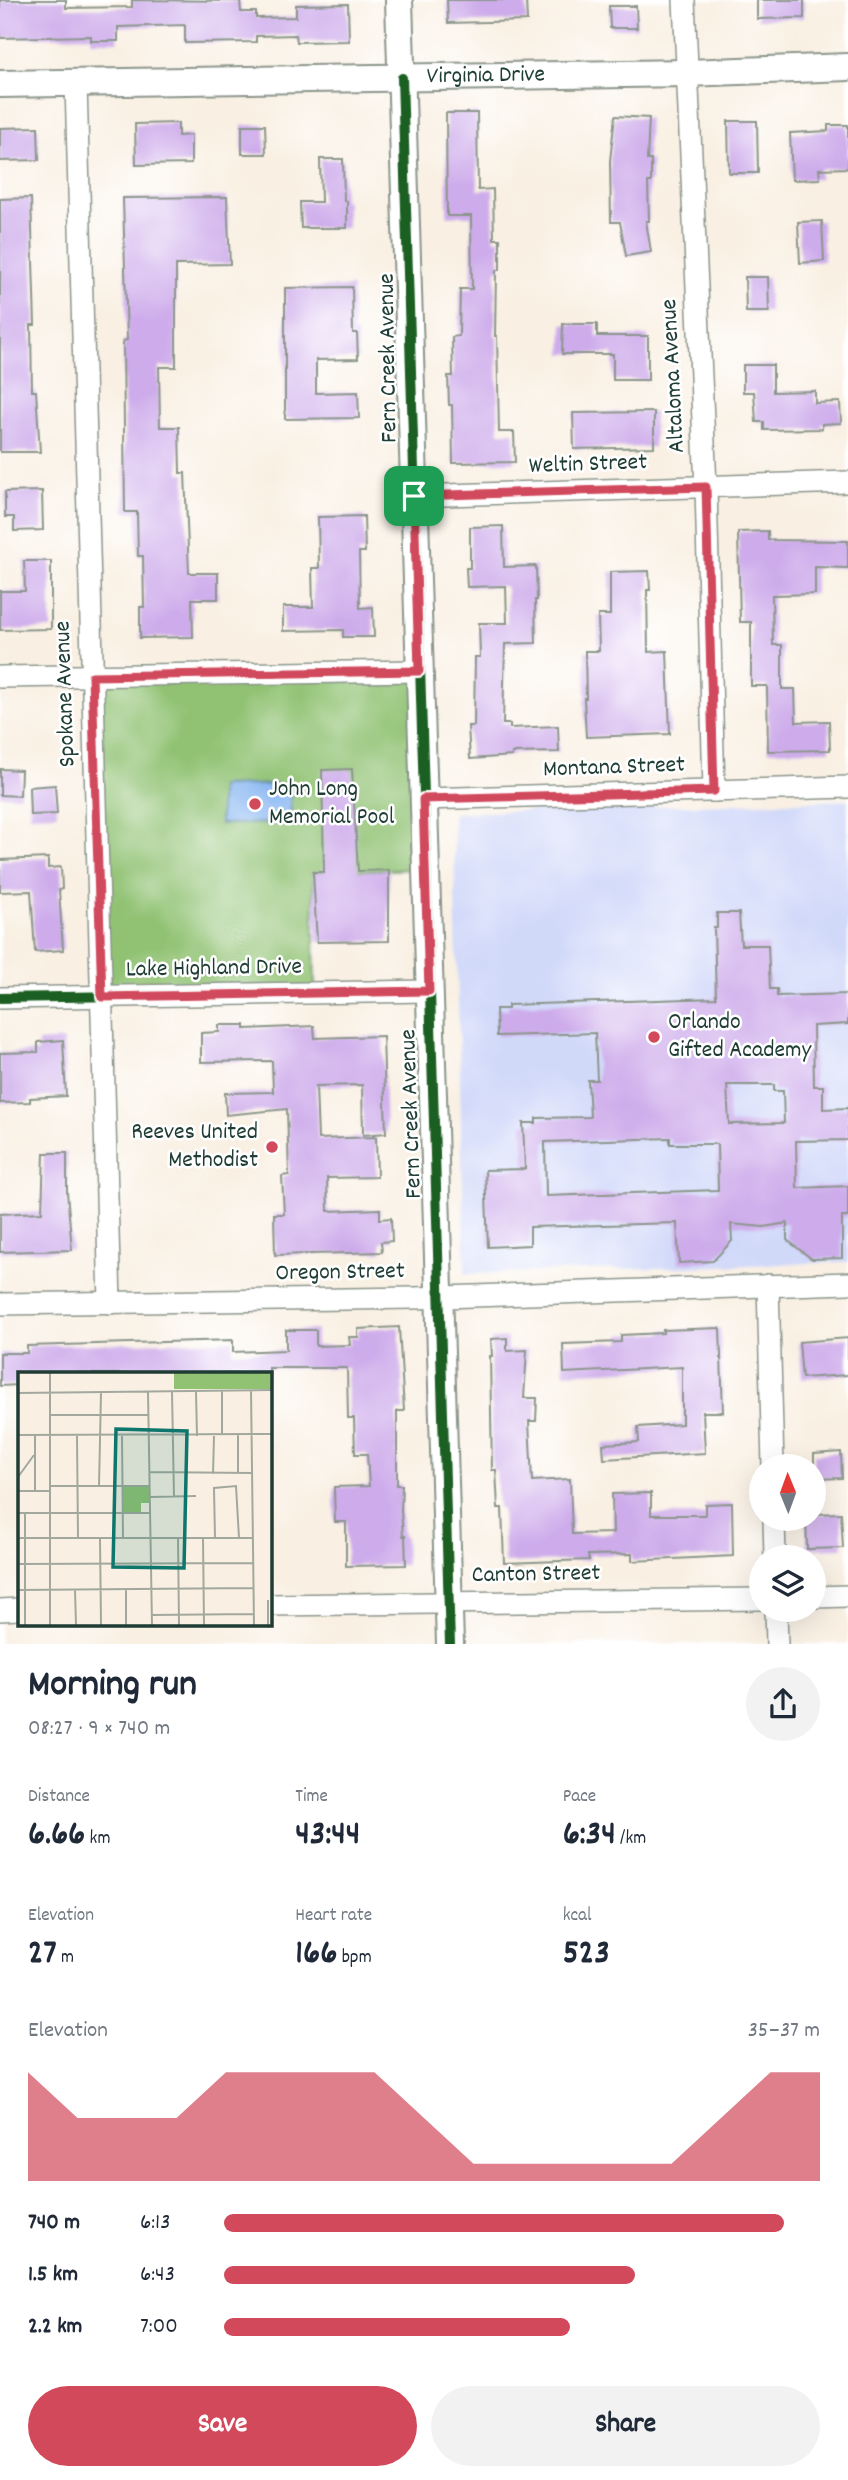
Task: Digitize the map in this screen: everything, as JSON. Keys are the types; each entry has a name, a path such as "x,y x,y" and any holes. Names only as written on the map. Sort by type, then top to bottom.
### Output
{"street":[{"name":"Fern Creek Avenue","path":"399,0 450,1643"},
{"name":"Altaloma Avenue","path":"684,0 706,487 714,791"},
{"name":"Virginia Drive","path":"0,84 687,73 848,67"},
{"name":"Spokane Avenue","path":"76,84 110,1303"},
{"name":"Weltin Street","path":"414,496 848,482"},
{"path":"0,677 419,671"},
{"name":"Montana Street","path":"423,799 848,787"},
{"name":"Lake Highland Drive","path":"0,998 429,991"},
{"name":"Oregon Street","path":"0,1304 440,1297 848,1283"},
{"path":"768,1285 773,1454"},
{"path":"826,1597 848,1596"},
{"name":"Canton Street","path":"271,1605 749,1599"},
{"path":"0,1609 18,1609"},
{"path":"776,1622 777,1643"}],"shaded area":[{"name":"Orlando Gifted Academy","path":"848,800 848,1262 465,1274 453,813"}],"green space":[{"path":"419,671 425,869 313,872 315,993 102,997 92,676"}],"water":[{"name":"John Long Memorial Pool","path":"290,784 291,823 220,824 220,786"}],"building":[{"path":"0,0 66,0 66,8 132,7 132,0 240,1 241,12 256,12 256,18 296,17 296,5 348,4 349,41 297,42 296,35 256,36 256,42 185,43 185,25 118,27 118,41 91,41 91,36 0,38"},
{"path":"447,0 526,0 527,21 448,23"},
{"path":"757,0 804,0 804,18 757,19"},
{"path":"609,6 636,6 637,28 610,28"},
{"path":"446,113 477,113 478,190 493,189 494,239 500,239 500,270 496,270 495,336 499,432 514,432 515,462 453,463 452,405 449,405 448,376 453,376 452,337 459,336 460,289 472,289 471,216 447,216"},
{"path":"615,116 649,118 647,160 651,160 651,182 648,182 649,221 646,221 651,252 626,256 620,222 611,222 610,161"},
{"path":"728,121 757,121 758,173 729,173"},
{"path":"178,123 178,136 191,135 191,164 136,165 135,124"},
{"path":"242,125 265,125 266,154 242,154"},
{"path":"828,125 848,125 848,168 819,169 820,179 792,180 790,133 828,131"},
{"path":"38,127 39,160 0,161 0,128"},
{"path":"320,159 343,159 347,228 301,228 300,202 321,202"},
{"path":"227,197 230,264 176,265 176,367 159,367 160,427 179,427 180,473 185,473 189,573 218,573 218,599 192,599 193,637 140,638 140,607 144,607 143,556 138,556 137,512 125,512 123,341 127,340 123,198"},
{"path":"31,198 35,325 31,325 32,391 36,391 40,452 0,452 0,199"},
{"path":"822,221 824,261 800,263 798,222"},
{"path":"745,277 768,277 769,312 746,312"},
{"path":"352,287 353,333 357,333 358,359 316,360 316,393 358,392 359,418 285,419 285,288"},
{"path":"563,324 597,324 597,336 648,336 648,380 613,380 613,354 562,354"},
{"path":"743,365 773,365 773,392 815,391 815,403 840,402 841,423 822,424 822,429 764,430 764,422 756,422 754,392 743,392"},
{"path":"654,412 654,447 574,449 573,413"},
{"path":"42,491 43,530 14,531 14,517 5,517 5,492"},
{"path":"364,516 365,552 359,552 360,608 373,607 374,637 343,637 343,630 283,631 283,607 313,607 312,568 319,568 318,517"},
{"path":"503,526 504,567 536,566 537,600 536,643 505,644 503,724 510,724 510,728 558,726 559,752 512,753 512,756 470,759 468,726 474,726 475,657 480,657 479,623 507,623 506,586 467,587 470,527"},
{"path":"768,531 768,540 848,541 848,568 815,567 815,594 772,595 773,645 782,645 782,689 795,689 796,722 829,721 830,750 768,751 767,686 751,686 751,622 740,622 738,532"},
{"path":"24,561 51,561 51,629 0,630 0,591 25,591"},
{"path":"649,571 648,652 667,651 670,734 586,737 585,651 599,651 598,615 610,615 610,572"},
{"path":"0,769 21,770 20,796 0,795"},
{"path":"352,769 358,871 389,870 389,941 317,942 313,872 324,872 322,770"},
{"path":"55,785 57,814 30,815 29,787"},
{"path":"48,858 48,868 61,867 62,889 59,890 63,950 35,952 31,891 0,892 0,860"},
{"path":"717,913 739,913 741,945 768,945 770,989 777,989 777,996 848,994 848,1024 813,1026 814,1086 823,1086 823,1109 848,1108 848,1140 796,1141 797,1188 848,1186 848,1217 842,1217 842,1258 812,1259 787,1240 787,1223 764,1227 731,1224 732,1241 713,1261 679,1263 677,1223 530,1227 530,1245 488,1247 485,1170 525,1169 523,1123 536,1123 536,1118 590,1117 588,1080 597,1080 595,1033 497,1036 496,1009 508,1009 508,1005 716,998 714,928 717,928","holes":["727,1085 774,1085 774,1091 783,1091 784,1123 729,1124","670,1138 670,1144 717,1144 718,1190 546,1196 545,1142"]},
{"path":"219,1025 245,1025 245,1029 314,1026 315,1038 383,1036 386,1133 363,1135 362,1085 316,1086 318,1139 376,1137 377,1177 327,1178 328,1211 380,1209 380,1219 391,1218 392,1241 381,1242 382,1252 275,1255 274,1214 284,1214 282,1176 289,1175 287,1109 226,1115 225,1093 273,1092 272,1061 201,1062 201,1033 219,1032"},
{"path":"63,1040 66,1096 30,1098 30,1102 0,1103 0,1053 38,1052 38,1042"},
{"path":"44,1153 67,1153 72,1250 0,1252 0,1214 42,1212"},
{"path":"399,1327 404,1411 397,1411 397,1485 402,1485 401,1511 406,1565 346,1566 346,1522 335,1522 334,1487 369,1486 367,1454 355,1454 354,1418 348,1418 347,1368 269,1368 269,1372 18,1372 18,1385 0,1386 0,1353 27,1353 27,1346 233,1340 233,1352 286,1350 286,1330 316,1330 316,1346 350,1345 349,1337 358,1337 358,1329"},
{"path":"720,1328 723,1412 703,1412 705,1453 604,1459 603,1444 639,1442 638,1427 682,1424 682,1367 564,1373 563,1344 621,1342 621,1335"},
{"path":"507,1338 507,1351 527,1350 524,1398 537,1398 536,1421 529,1421 532,1481 570,1479 572,1534 613,1533 612,1494 651,1493 651,1515 705,1515 705,1504 732,1503 733,1556 632,1561 632,1554 588,1555 589,1560 504,1563 502,1508 498,1508 496,1470 492,1470 490,1356 491,1339"},
{"path":"848,1338 848,1375 802,1378 799,1342"},
{"path":"841,1452 842,1478 826,1479 826,1454 814,1454"},
{"path":"841,1513 843,1548 807,1545 806,1531 826,1531 826,1514"}],"cycle path":[{"path":"402,78 450,1644"},
{"path":"0,998 429,991"}],"place":[{"name":"John Long Memorial Pool","path":"255,804"},
{"name":"Orlando Gifted Academy","path":"654,1037"},
{"name":"Reeves United Methodist","path":"272,1147"}],"route":[{"path":"706,487 714,791 423,799 429,991 102,997 92,676 419,671 414,496 706,487"}]}
